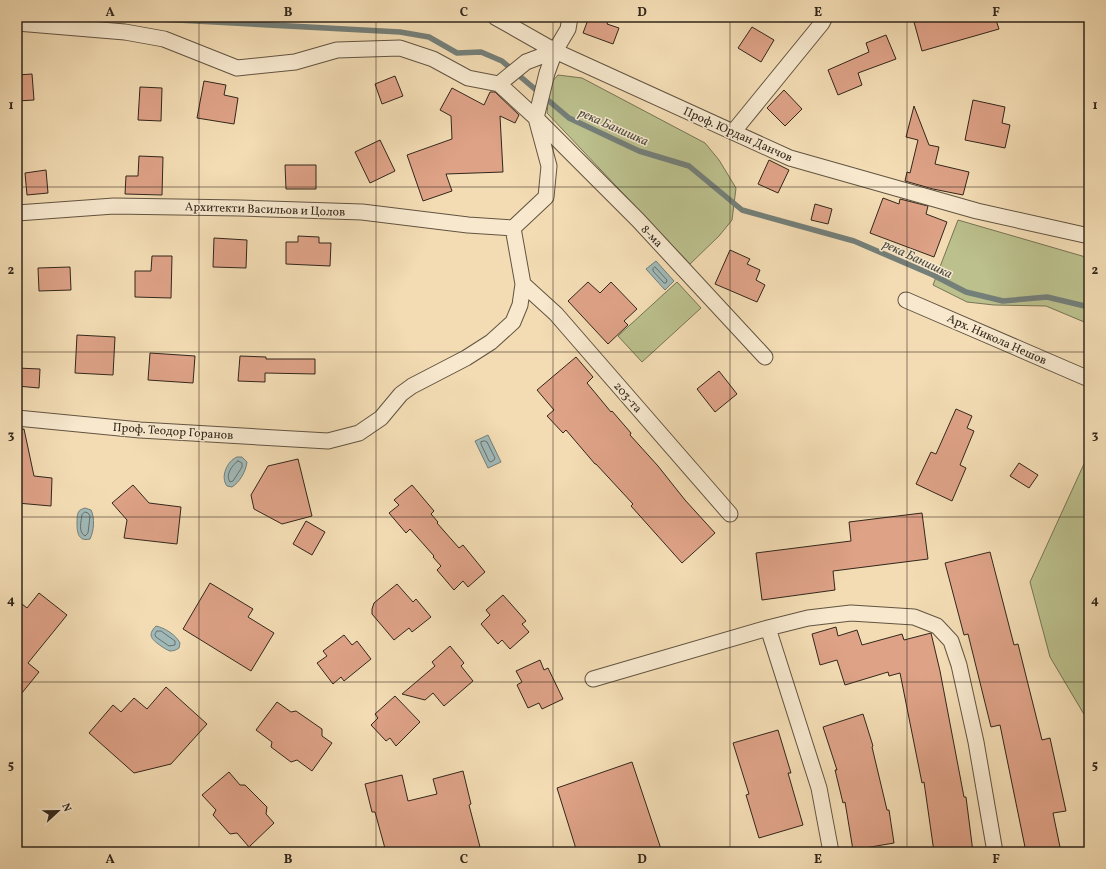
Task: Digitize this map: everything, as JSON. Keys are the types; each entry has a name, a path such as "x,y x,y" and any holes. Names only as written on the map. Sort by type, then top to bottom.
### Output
{"street":[{"name":"Проф. Юрдан Данчов","path":"495,17 556,51 734,131 790,158 977,211 1089,236"},
{"path":"513,228 546,197 549,166 536,118 546,73 568,29 570,17"},
{"path":"734,131 822,23 825,17"},
{"path":"17,23 125,32 164,39 237,68 295,62 337,50 400,48 433,59 468,78 499,84 526,62 556,51"},
{"name":"8-ма","path":"499,84 536,118 638,220 765,357"},
{"name":"Архитекти Васильов и Цолов","path":"17,213 114,206 240,208 362,212 513,228"},
{"name":"Проф. Теодор Горанов","path":"17,418 140,430 328,441 359,433 381,418 401,394 412,386 466,358 491,342 512,322 520,305 523,284 513,228"},
{"name":"203-та","path":"523,284 556,314 730,514"},
{"name":"Арх. Никола Нешов","path":"906,300 1089,379"},
{"path":"593,679 768,628 808,618 852,613 914,617 938,626 951,642 959,665 976,742 995,852"},
{"path":"768,628 819,788 831,852"}],"green space":[{"path":"558,75 582,78 705,143 719,160 736,188 732,220 719,236 690,264 547,113 550,84"},
{"path":"958,220 1089,258 1089,324 1046,306 994,305 967,302 933,285"},
{"path":"677,282 701,308 642,362 618,336"},
{"path":"1089,453 1089,715 1085,716 1050,657 1030,582"}],"water":[{"path":"656,261 674,281 665,290 646,269"},
{"path":"488,435 501,462 488,468 475,441"},
{"path":"237,457 242,457 247,462 245,469 235,485 232,487 227,486 224,474 230,462"},
{"path":"85,508 91,510 93,521 90,539 86,540 79,536 77,526 78,513 80,510"},
{"path":"156,626 166,630 176,637 180,643 179,648 170,651 155,642 152,638 151,632"}],"building":[{"path":"589,17 610,17 607,24 619,28 613,44 583,33"},
{"path":"932,17 995,17 999,29 922,51 914,22"},
{"path":"752,27 774,40 761,62 738,48"},
{"path":"886,35 896,59 858,73 862,85 838,95 828,70 869,52 866,43"},
{"path":"32,74 34,100 17,101 17,75"},
{"path":"395,76 403,96 382,104 375,84"},
{"path":"204,81 226,85 224,95 238,98 234,124 197,118"},
{"path":"140,87 162,88 161,121 138,120"},
{"path":"452,88 484,105 490,92 495,92 519,115 515,123 500,116 503,172 446,174 452,191 423,201 407,155 452,139 451,116 440,110"},
{"path":"784,90 802,109 785,126 767,108"},
{"path":"973,100 1005,107 1002,123 1010,125 1005,148 965,140"},
{"path":"914,106 929,145 939,147 935,164 969,172 963,195 933,189 905,181 907,172 910,173 918,140 906,137"},
{"path":"380,140 395,171 370,183 355,152"},
{"path":"139,156 163,157 162,195 125,194 126,176 138,176"},
{"path":"769,160 789,170 778,193 758,184"},
{"path":"285,165 316,165 316,189 286,189"},
{"path":"46,170 48,193 27,195 25,173"},
{"path":"883,198 899,204 900,199 928,206 926,214 947,222 934,257 870,233"},
{"path":"815,204 832,209 828,224 811,220"},
{"path":"298,236 319,237 319,243 331,243 330,266 286,264 286,242 298,242"},
{"path":"214,238 247,240 246,268 213,267"},
{"path":"730,250 750,259 747,264 760,270 756,280 765,285 757,302 715,284"},
{"path":"152,256 172,256 171,298 135,297 135,271 151,271"},
{"path":"70,267 71,290 39,291 38,268"},
{"path":"588,282 600,293 611,282 637,309 624,321 628,325 608,344 568,301"},
{"path":"77,335 115,337 113,375 75,373"},
{"path":"150,353 195,356 193,383 148,380"},
{"path":"240,356 266,357 266,359 315,359 315,374 265,373 265,382 238,381"},
{"path":"576,357 593,377 587,383 631,433 630,435 658,466 685,500 715,533 682,563 631,506 633,504 595,464 566,430 563,433 547,416 554,410 537,390"},
{"path":"17,368 40,369 39,388 17,386"},
{"path":"719,371 737,394 715,412 697,389"},
{"path":"956,409 972,416 967,428 974,431 960,465 966,468 952,501 916,484 931,452 936,454"},
{"path":"24,429 34,476 52,478 51,506 17,503 17,430"},
{"path":"298,459 312,516 282,524 254,509 251,495 268,466"},
{"path":"1019,463 1038,475 1029,488 1010,476"},
{"path":"133,485 149,503 181,507 177,544 124,538 127,520 112,503"},
{"path":"412,485 434,511 431,514 438,522 437,523 459,548 463,545 485,572 468,587 463,581 454,590 437,570 441,566 433,557 434,556 410,529 406,533 389,513 399,505 394,500"},
{"path":"922,513 928,559 833,571 835,590 762,600 756,553 851,541 849,522"},
{"path":"306,521 325,532 312,555 293,544"},
{"path":"990,552 1014,645 1018,644 1042,740 1050,738 1066,811 1053,813 1061,852 1026,852 1000,725 991,727 968,634 964,635 945,563"},
{"path":"210,583 253,609 248,617 274,633 251,671 183,629"},
{"path":"397,584 413,602 416,599 431,617 412,632 409,628 394,640 372,614 372,609 374,603"},
{"path":"39,593 67,615 28,663 39,672 17,699 17,600 27,608"},
{"path":"503,595 526,621 522,624 529,632 510,649 502,640 498,644 481,624 490,615 486,610"},
{"path":"836,627 838,636 857,630 862,645 902,634 904,640 931,633 940,671 964,797 966,797 973,852 934,852 924,782 922,783 900,673 889,676 888,672 845,685 837,660 820,665 812,634"},
{"path":"344,635 352,645 357,641 371,659 344,681 341,677 333,684 317,663 327,656 323,651"},
{"path":"450,646 464,663 461,666 473,681 444,706 433,693 425,700 402,694 435,666 432,662"},
{"path":"540,660 544,670 548,668 563,699 542,709 539,703 528,708 517,685 522,682 516,671"},
{"path":"166,687 207,724 171,764 134,773 89,733 113,705 121,712 134,698 147,709"},
{"path":"395,696 420,722 396,746 390,738 386,741 371,725 378,718 375,714"},
{"path":"277,702 291,712 296,711 322,729 322,736 332,743 312,771 297,760 291,762 271,747 272,742 256,730"},
{"path":"863,714 873,746 887,810 889,810 894,843 853,850 845,802 843,803 835,770 837,770 823,727"},
{"path":"778,730 791,773 788,773 803,825 759,838 746,795 749,794 733,743"},
{"path":"632,762 662,852 577,852 557,788"},
{"path":"463,771 471,804 469,805 480,847 462,852 441,852 440,848 424,852 386,852 375,812 372,812 365,784 402,775 408,801 437,794 433,779"},
{"path":"229,772 240,785 245,785 267,807 266,814 274,823 249,847 237,833 230,834 213,815 216,810 202,795"}],"waterway":[{"name":"река Банишка","path":"122,17 400,32 429,37 457,53 481,52 502,61 569,118 639,151 689,166 742,210 854,241 933,275 966,292 1003,301 1047,297 1089,307"}]}
